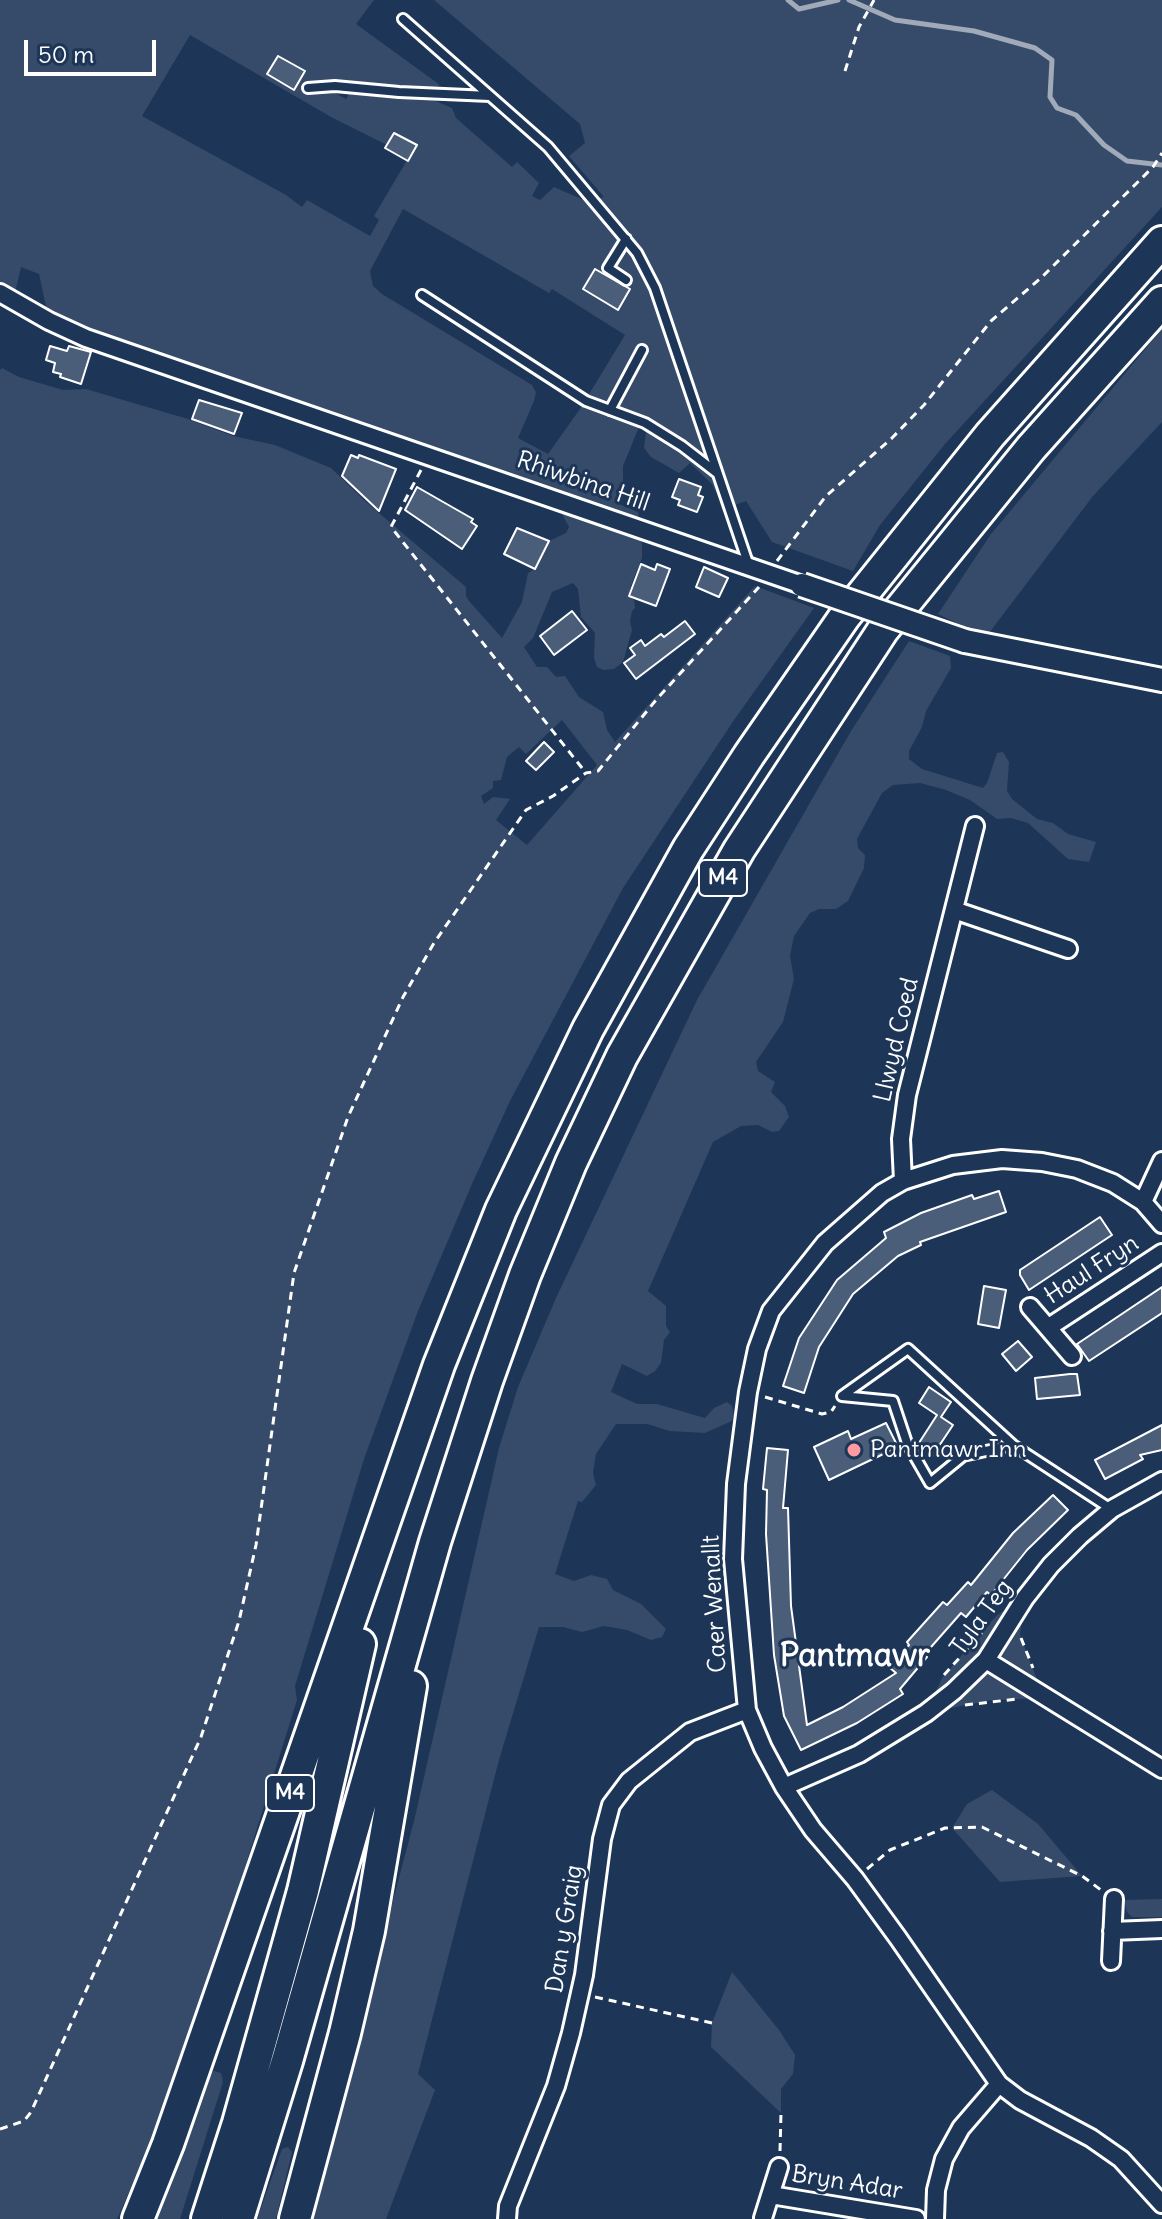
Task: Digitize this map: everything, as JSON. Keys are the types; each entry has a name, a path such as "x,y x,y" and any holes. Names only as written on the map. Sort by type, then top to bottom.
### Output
{"highway":[{"name":"M4","path":"138,2219 168,2144 439,1365 501,1210 602,1003 688,849 749,755 855,604 990,435 1162,242"},
{"name":"M4","path":"238,2219 287,2061 435,1542 501,1342 571,1163 622,1056 739,850 883,630 1031,448 1162,302"},
{"name":"M4","path":"207,2219 238,2123 303,1891 361,1640 439,1365"},
{"name":"M4","path":"295,2219 369,1931 435,1542"}],"street":[{"name":"Rhiwbina Hill","path":"0,293 86,338 965,641 1162,680"},
{"name":"Llwyd Coed","path":"903,1181 901,1139 907,1095 975,826"},
{"path":"954,910 1068,949"},
{"name":"Caer Wenallt","path":"1160,2197 1121,2159 1091,2138 1020,2100 999,2084 855,1879 813,1830 784,1787 747,1710 733,1559 736,1484 748,1392 757,1349 771,1311 825,1243 882,1193 903,1181 953,1165 1002,1159 1042,1162 1077,1169 1101,1179 1143,1202 1162,1224"},
{"path":"1143,1202 1162,1161"},
{"name":"Haul Fryn","path":"1049,1327 1162,1253"},
{"name":"Haul Fryn","path":"1030,1307 1072,1356"},
{"name":"Tyla Teg","path":"784,1787 859,1754 926,1713 954,1691 986,1660 1025,1598 1051,1565 1112,1509 1162,1481"},
{"path":"986,1660 1162,1769"},
{"name":"Dan y Graig","path":"507,2219 508,2206 556,2086 580,1994 602,1839 611,1805 629,1781 690,1732 747,1710"},
{"path":"1111,1961 1114,1899"},
{"path":"1112,1931 1162,1929"},
{"path":"935,2219 936,2190 944,2159 961,2128 999,2084"},
{"name":"Bryn Adar","path":"763,2218 779,2167"},
{"name":"Bryn Adar","path":"771,2195 916,2219"}],"lane":[{"path":"403,19 548,147 626,239 647,269 749,567"},
{"path":"308,88 335,86 490,96"},
{"path":"626,239 608,268 626,280"},
{"path":"422,295 586,401 645,423 718,474"},
{"path":"610,410 642,350"},
{"path":"842,1396 908,1349 1013,1445 1112,1509"},
{"path":"842,1396 893,1401 907,1443 930,1483 963,1456 1013,1445"}],"path":[{"path":"845,71 859,27 874,0"},
{"path":"0,2129 24,2121 31,2112 201,1737 239,1621 256,1545 294,1273 348,1117 403,997 434,943 526,810 586,773 598,771 656,700 759,587 826,496 892,438 924,405 991,321 1042,277 1153,167 1162,153"},
{"path":"428,456 391,527 586,773"},
{"path":"748,1392 822,1414 831,1412 842,1396"},
{"path":"855,1879 890,1850 945,1828 982,1827 1082,1876 1114,1899"},
{"path":"580,1994 712,2023"},
{"path":"779,2167 781,2113"}],"shaded area":[{"path":"0,0 374,0 356,24 440,85 433,89 336,79 335,93 346,99 349,94 356,93 431,99 452,108 456,118 512,167 517,162 539,183 532,196 540,200 554,187 586,201 604,197 569,156 585,143 580,124 434,0 1162,0 1162,207 945,444 880,525 853,571 772,542 746,501 724,509 712,484 690,463 679,473 651,457 644,448 646,432 639,427 623,466 623,493 614,502 638,512 642,547 642,558 629,596 634,600 635,608 623,662 614,669 597,667 594,658 595,633 581,617 578,589 573,583 552,592 533,638 524,647 537,667 547,667 556,677 565,676 579,697 603,712 607,730 615,742 755,586 814,608 734,720 623,888 510,1101 472,1184 418,1311 364,1459 295,1686 297,1700 198,2018 155,2134 117,2219 0,2219 0,370 2,368 19,377 63,390 86,389 188,419 233,436 275,445 331,468 466,587 469,601 502,638 522,602 528,573 535,569 549,541 566,533 569,527 561,512 561,502 49,321 39,274 21,267 13,301 0,293","holes":["190,35 331,117 387,145 394,133 416,145 374,216 379,220 370,236 307,200 302,207 286,195 142,116","403,209 549,293 552,289 625,335 580,409 548,454 518,438 534,401 536,392 532,385 382,294 373,286 370,271","562,720 597,765 527,845 496,820 510,799 493,797 484,804 481,796 493,788 493,781 501,780 507,757 519,747 526,754"]},
{"path":"1162,329 1162,422 1093,496 986,637 938,614 991,534"},
{"path":"909,641 950,656 951,668 926,711 922,727 909,751 909,759 922,769 983,788 997,753 1003,752 1009,762 1007,791 1012,799 1037,819 1053,823 1068,834 1096,842 1089,862 1068,859 1028,823 1011,818 997,819 970,800 946,790 920,783 893,785 882,793 857,839 858,848 865,855 864,868 848,901 836,909 819,909 810,913 794,936 790,956 794,979 783,1022 756,1062 758,1071 775,1082 771,1092 785,1106 789,1117 779,1131 772,1132 758,1125 741,1126 713,1142 648,1291 666,1306 666,1326 670,1332 664,1340 661,1363 647,1376 622,1364 611,1392 637,1404 657,1404 705,1418 714,1408 727,1402 732,1406 732,1421 705,1433 670,1431 647,1424 616,1424 596,1454 593,1473 596,1485 582,1502 578,1501 555,1574 574,1581 591,1575 607,1579 613,1590 641,1604 666,1629 662,1637 651,1640 627,1630 604,1626 582,1632 563,1627 539,1627 499,1760 418,2074 435,2090 386,2219 309,2219 414,1821 499,1448 518,1387 556,1298 697,1000 851,731"},
{"path":"1025,1598 1020,1635 1044,1698 992,1700 926,1713 942,1678 997,1615"},
{"path":"992,1790 1038,1824 1082,1876 1000,1882 952,1828 967,1804"},
{"path":"1162,1899 1162,1917 1132,1917 1124,1900"},
{"path":"732,1972 795,2055 793,2074 781,2089 781,2113 711,2047 712,2023"},
{"path":"214,2071 221,2073 223,2082 180,2219 148,2219 202,2077"},
{"path":"288,2147 292,2152 276,2219 257,2219 282,2149"}],"building":[{"path":"278,56 305,71 294,90 267,74"},
{"path":"394,133 417,145 408,161 385,148"},
{"path":"595,269 630,289 618,310 583,289"},
{"path":"50,346 67,351 69,346 91,352 81,384 53,372 55,363 46,360"},
{"path":"199,400 242,413 234,434 192,419"},
{"path":"351,455 396,469 379,511 342,476"},
{"path":"679,479 701,487 698,495 703,497 697,512 678,505 680,500 672,497"},
{"path":"417,487 473,519 471,522 477,526 462,549 405,510"},
{"path":"517,528 549,541 535,569 504,554"},
{"path":"641,564 655,570 657,564 670,569 656,606 629,596"},
{"path":"704,567 728,578 719,597 696,587"},
{"path":"572,611 587,630 554,655 540,636"},
{"path":"685,621 695,634 636,679 624,663 635,655 630,648 641,640 645,646 661,634 664,637"},
{"path":"544,742 554,752 536,770 526,761"},
{"path":"999,1191 1006,1212 920,1242 921,1245 898,1256 853,1294 819,1347 804,1393 783,1386 799,1338 837,1280 886,1238 884,1232 921,1213 972,1195 974,1199"},
{"path":"1100,1217 1112,1235 1029,1290 1020,1270"},
{"path":"984,1286 1006,1290 999,1328 978,1324"},
{"path":"1162,1287 1162,1313 1089,1361 1077,1344"},
{"path":"1018,1341 1032,1357 1016,1371 1002,1354"},
{"path":"1077,1374 1080,1395 1037,1399 1035,1378"},
{"path":"929,1387 951,1402 941,1417 953,1425 931,1458 917,1446 937,1415 919,1403"},
{"path":"886,1423 898,1447 829,1480 814,1447 848,1431 851,1439"},
{"path":"1162,1425 1162,1450 1140,1455 1143,1459 1105,1479 1095,1460"},
{"path":"767,1448 788,1450 783,1508 788,1508 791,1606 807,1725 843,1707 896,1673 890,1668 909,1645 907,1642 943,1602 947,1605 968,1582 971,1585 1013,1533 1053,1495 1068,1510 1027,1550 991,1595 987,1592 966,1617 961,1613 924,1655 927,1657 900,1689 903,1694 857,1723 801,1750 784,1716 774,1655 766,1534 767,1490 763,1489"}],"waterway":[{"path":"788,0 799,9 838,0"},
{"path":"849,0 895,20 974,31 1035,48 1052,60 1050,97 1057,108 1076,115 1104,145 1127,161 1162,165"}],"place":[{"name":"Pantmawr Inn","path":"854,1450"}],"district":[{"name":"Pantmawr","path":"855,1657"}]}
